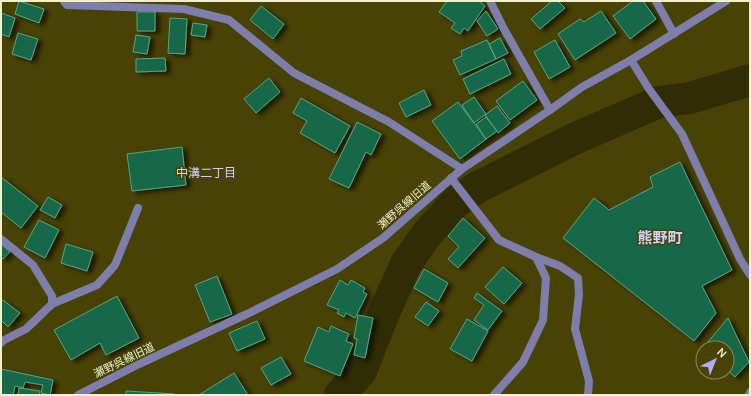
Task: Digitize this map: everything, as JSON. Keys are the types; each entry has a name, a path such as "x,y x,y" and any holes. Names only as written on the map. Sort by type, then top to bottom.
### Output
{"street":[{"path":"64,1 67,5 184,9 229,20 294,74 389,122 462,169"},
{"path":"490,1 504,29 550,110"},
{"path":"656,1 674,34"},
{"name":"瀬野呉線旧道","path":"78,395 337,269 383,238 462,169 582,87 631,60 726,1"},
{"path":"631,60 649,89 682,134 740,259 750,275"},
{"path":"451,178 499,240 560,266 578,278 579,294 575,329 588,381 588,395"},
{"path":"1,343 26,329 52,304 97,285 115,265 138,208"},
{"path":"1,239 33,266 52,296 52,304"},
{"path":"505,395 496,393 523,362 543,320 546,278 536,257"}],"building":[{"path":"19,1 44,9 39,23 15,14"},
{"path":"447,1 479,1 485,6 468,31 464,28 460,34 451,28 455,23 439,12"},
{"path":"552,1 558,1 565,8 540,29 531,19"},
{"path":"633,1 643,1 656,19 630,39 613,16"},
{"path":"261,6 284,24 273,39 250,20"},
{"path":"486,11 498,29 487,36 477,21"},
{"path":"601,11 616,33 575,60 558,34 580,19 584,22"},
{"path":"137,12 155,12 155,31 137,31"},
{"path":"1,13 15,18 9,37 1,34"},
{"path":"170,18 187,19 185,54 168,53"},
{"path":"193,23 207,25 205,37 191,35"},
{"path":"18,33 38,39 31,60 12,54"},
{"path":"136,35 150,37 147,54 133,52"},
{"path":"500,38 508,53 496,59 489,44"},
{"path":"487,40 496,59 460,75 453,60 462,56 461,51"},
{"path":"555,40 570,67 549,79 534,52"},
{"path":"165,58 166,71 136,72 136,59"},
{"path":"504,59 511,74 470,94 463,79"},
{"path":"269,78 280,92 256,113 244,99"},
{"path":"523,81 537,100 510,120 496,101"},
{"path":"424,90 431,105 406,117 399,103"},
{"path":"474,97 486,114 474,123 462,105"},
{"path":"301,98 350,126 335,153 300,133 307,121 293,113"},
{"path":"458,102 486,139 460,159 432,121"},
{"path":"497,106 510,123 498,133 485,115"},
{"path":"486,117 497,131 486,139 476,124"},
{"path":"357,122 381,134 371,155 366,152 349,188 329,179"},
{"path":"182,147 186,185 132,191 127,154"},
{"path":"680,162 732,270 702,286 716,313 694,341 563,238 594,198 609,210 653,187 650,177"},
{"path":"1,177 38,206 21,228 1,212"},
{"path":"48,197 62,205 55,218 40,210"},
{"path":"463,218 485,238 458,268 448,259 459,247 448,236"},
{"path":"39,220 59,230 45,258 24,247"},
{"path":"1,244 10,252 3,259 1,257"},
{"path":"66,244 93,252 87,271 61,263"},
{"path":"503,267 522,283 504,304 485,287"},
{"path":"424,269 448,283 438,302 414,288"},
{"path":"217,276 232,314 210,322 195,285"},
{"path":"340,280 348,285 351,280 365,288 363,292 367,294 355,318 346,313 344,317 337,313 339,310 327,305"},
{"path":"477,293 502,311 488,330 474,320 484,305 474,298"},
{"path":"117,296 139,338 106,355 100,343 71,360 54,330"},
{"path":"3,300 20,313 8,327 1,320 1,302"},
{"path":"426,302 439,311 428,326 415,317"},
{"path":"358,315 373,318 365,358 354,355 357,339 354,338"},
{"path":"728,318 749,362 735,377 735,340 710,340"},
{"path":"467,319 488,331 472,361 450,349"},
{"path":"257,321 265,339 237,351 229,333"},
{"path":"331,326 349,334 346,341 353,344 340,376 304,361 318,327 329,332"},
{"path":"281,357 291,374 271,385 261,368"},
{"path":"1,369 53,380 50,395 41,393 43,385 25,382 23,388 15,386 13,395 1,394"},
{"path":"234,373 248,395 199,395"},
{"path":"19,388 40,391 39,395 18,395"},
{"path":"126,391 175,394 175,395 126,395"}],"waterway":[{"path":"340,395 361,371 383,315 406,264 427,234 456,202 478,187 576,138 659,102 690,98 750,80"}],"district":[{"name":"中溝二丁目","path":"206,173"},
{"name":"熊野町","path":"660,238"}]}
